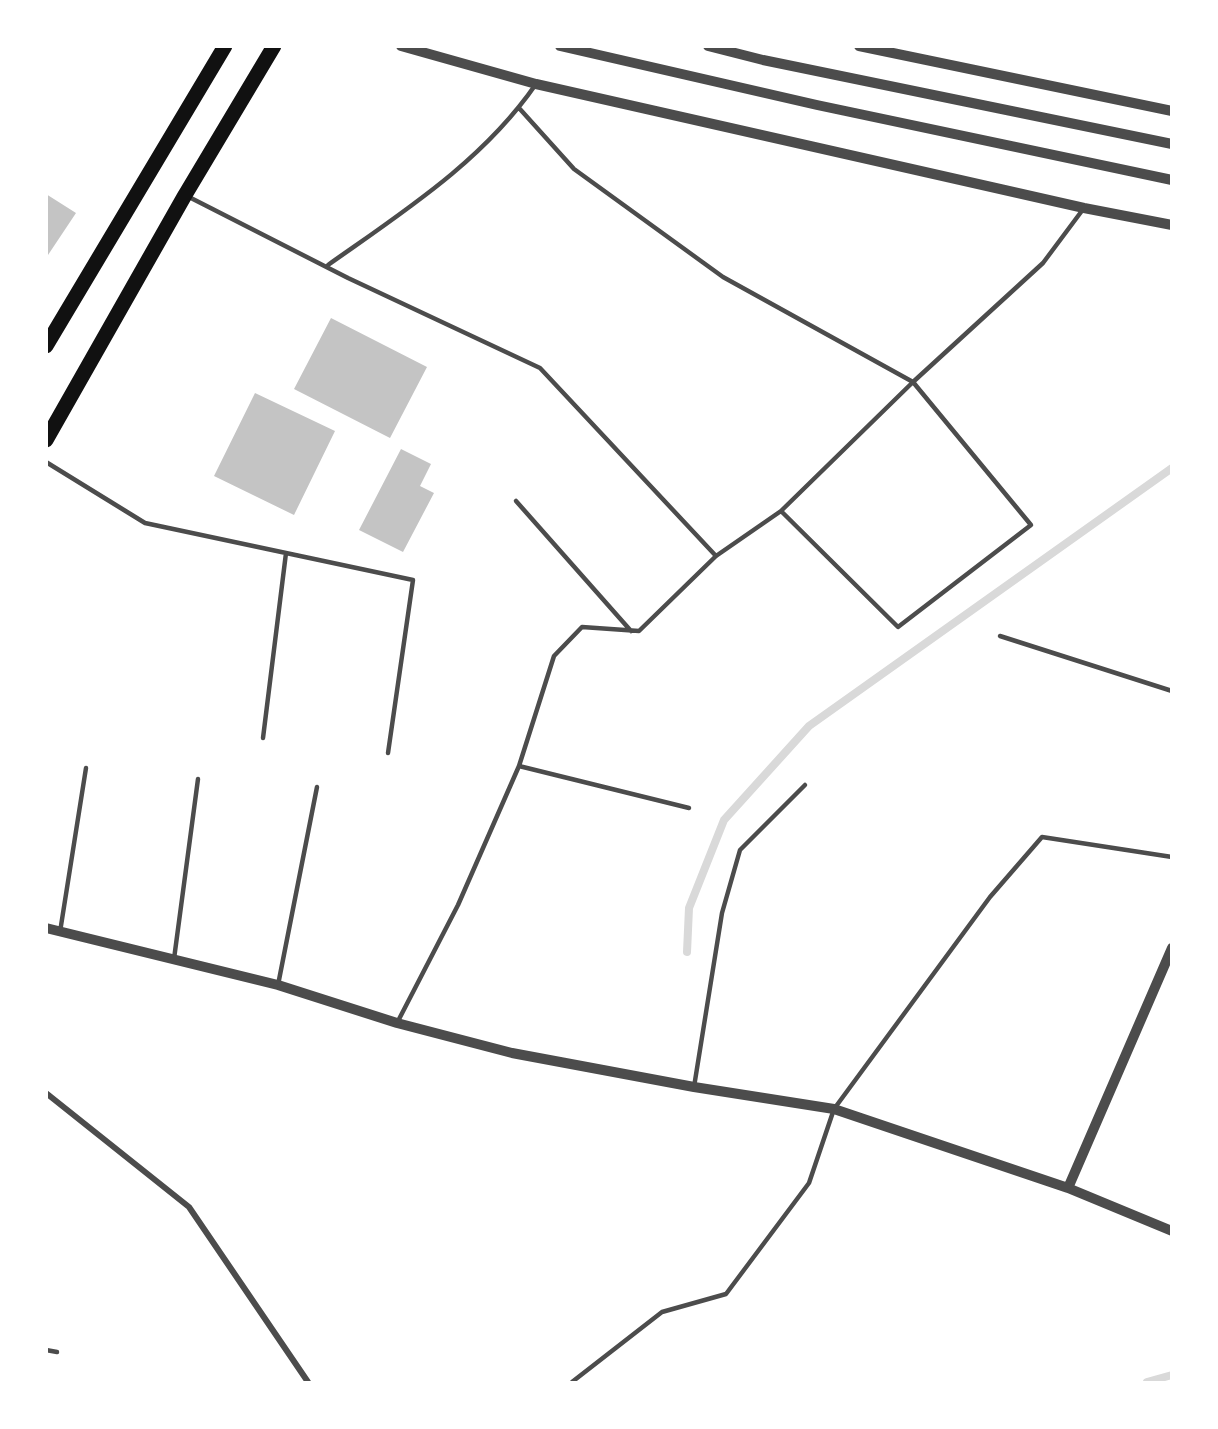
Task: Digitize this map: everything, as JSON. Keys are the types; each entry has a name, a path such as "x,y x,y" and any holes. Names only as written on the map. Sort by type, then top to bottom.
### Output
{"main road":[{"path":"46,346 225,46"},
{"path":"46,440 185,195 274,46"}],"street":[{"path":"401,46 536,84 1084,208 1172,225"},
{"path":"560,46 817,105 1172,180"},
{"path":"708,46 763,60 1172,144"},
{"path":"859,46 1172,111"},
{"path":"46,928 278,985 397,1023 512,1053 694,1087 834,1108 1068,1188 1172,1231"},
{"path":"1068,1188 1172,948"},
{"path":"46,1093 189,1207 308,1383"}],"lane":[{"path":"328,265 429,193 492,138 519,108 536,84"},
{"path":"519,108 574,169 723,277 914,382 1031,525 898,627 781,511"},
{"path":"185,195 328,265 348,278 540,368 716,556"},
{"path":"397,1023 458,905 519,766 554,656 582,627 639,631 716,556 781,511 914,382 1043,263 1084,208"},
{"path":"46,462 144,524 413,580 388,753"},
{"path":"516,501 631,631"},
{"path":"263,738 286,553"},
{"path":"1000,636 1172,691"},
{"path":"519,766 689,808"},
{"path":"60,932 86,768"},
{"path":"174,959 198,779"},
{"path":"694,1087 722,913 740,850 805,785"},
{"path":"278,985 317,787"},
{"path":"572,1383 662,1312 726,1294 808,1183 834,1108 990,897 1042,837 1172,857"},
{"path":"46,1350 57,1352"}],"building":[{"path":"46,194 76,213 48,255 46,254"},
{"path":"331,318 427,367 390,438 294,389"},
{"path":"255,393 335,431 294,515 214,476"},
{"path":"401,449 431,464 420,486 434,493 403,552 359,530"}],"waterway":[{"path":"687,952 689,908 724,820 809,726 1172,468"},
{"path":"1147,1382 1172,1375"}]}
